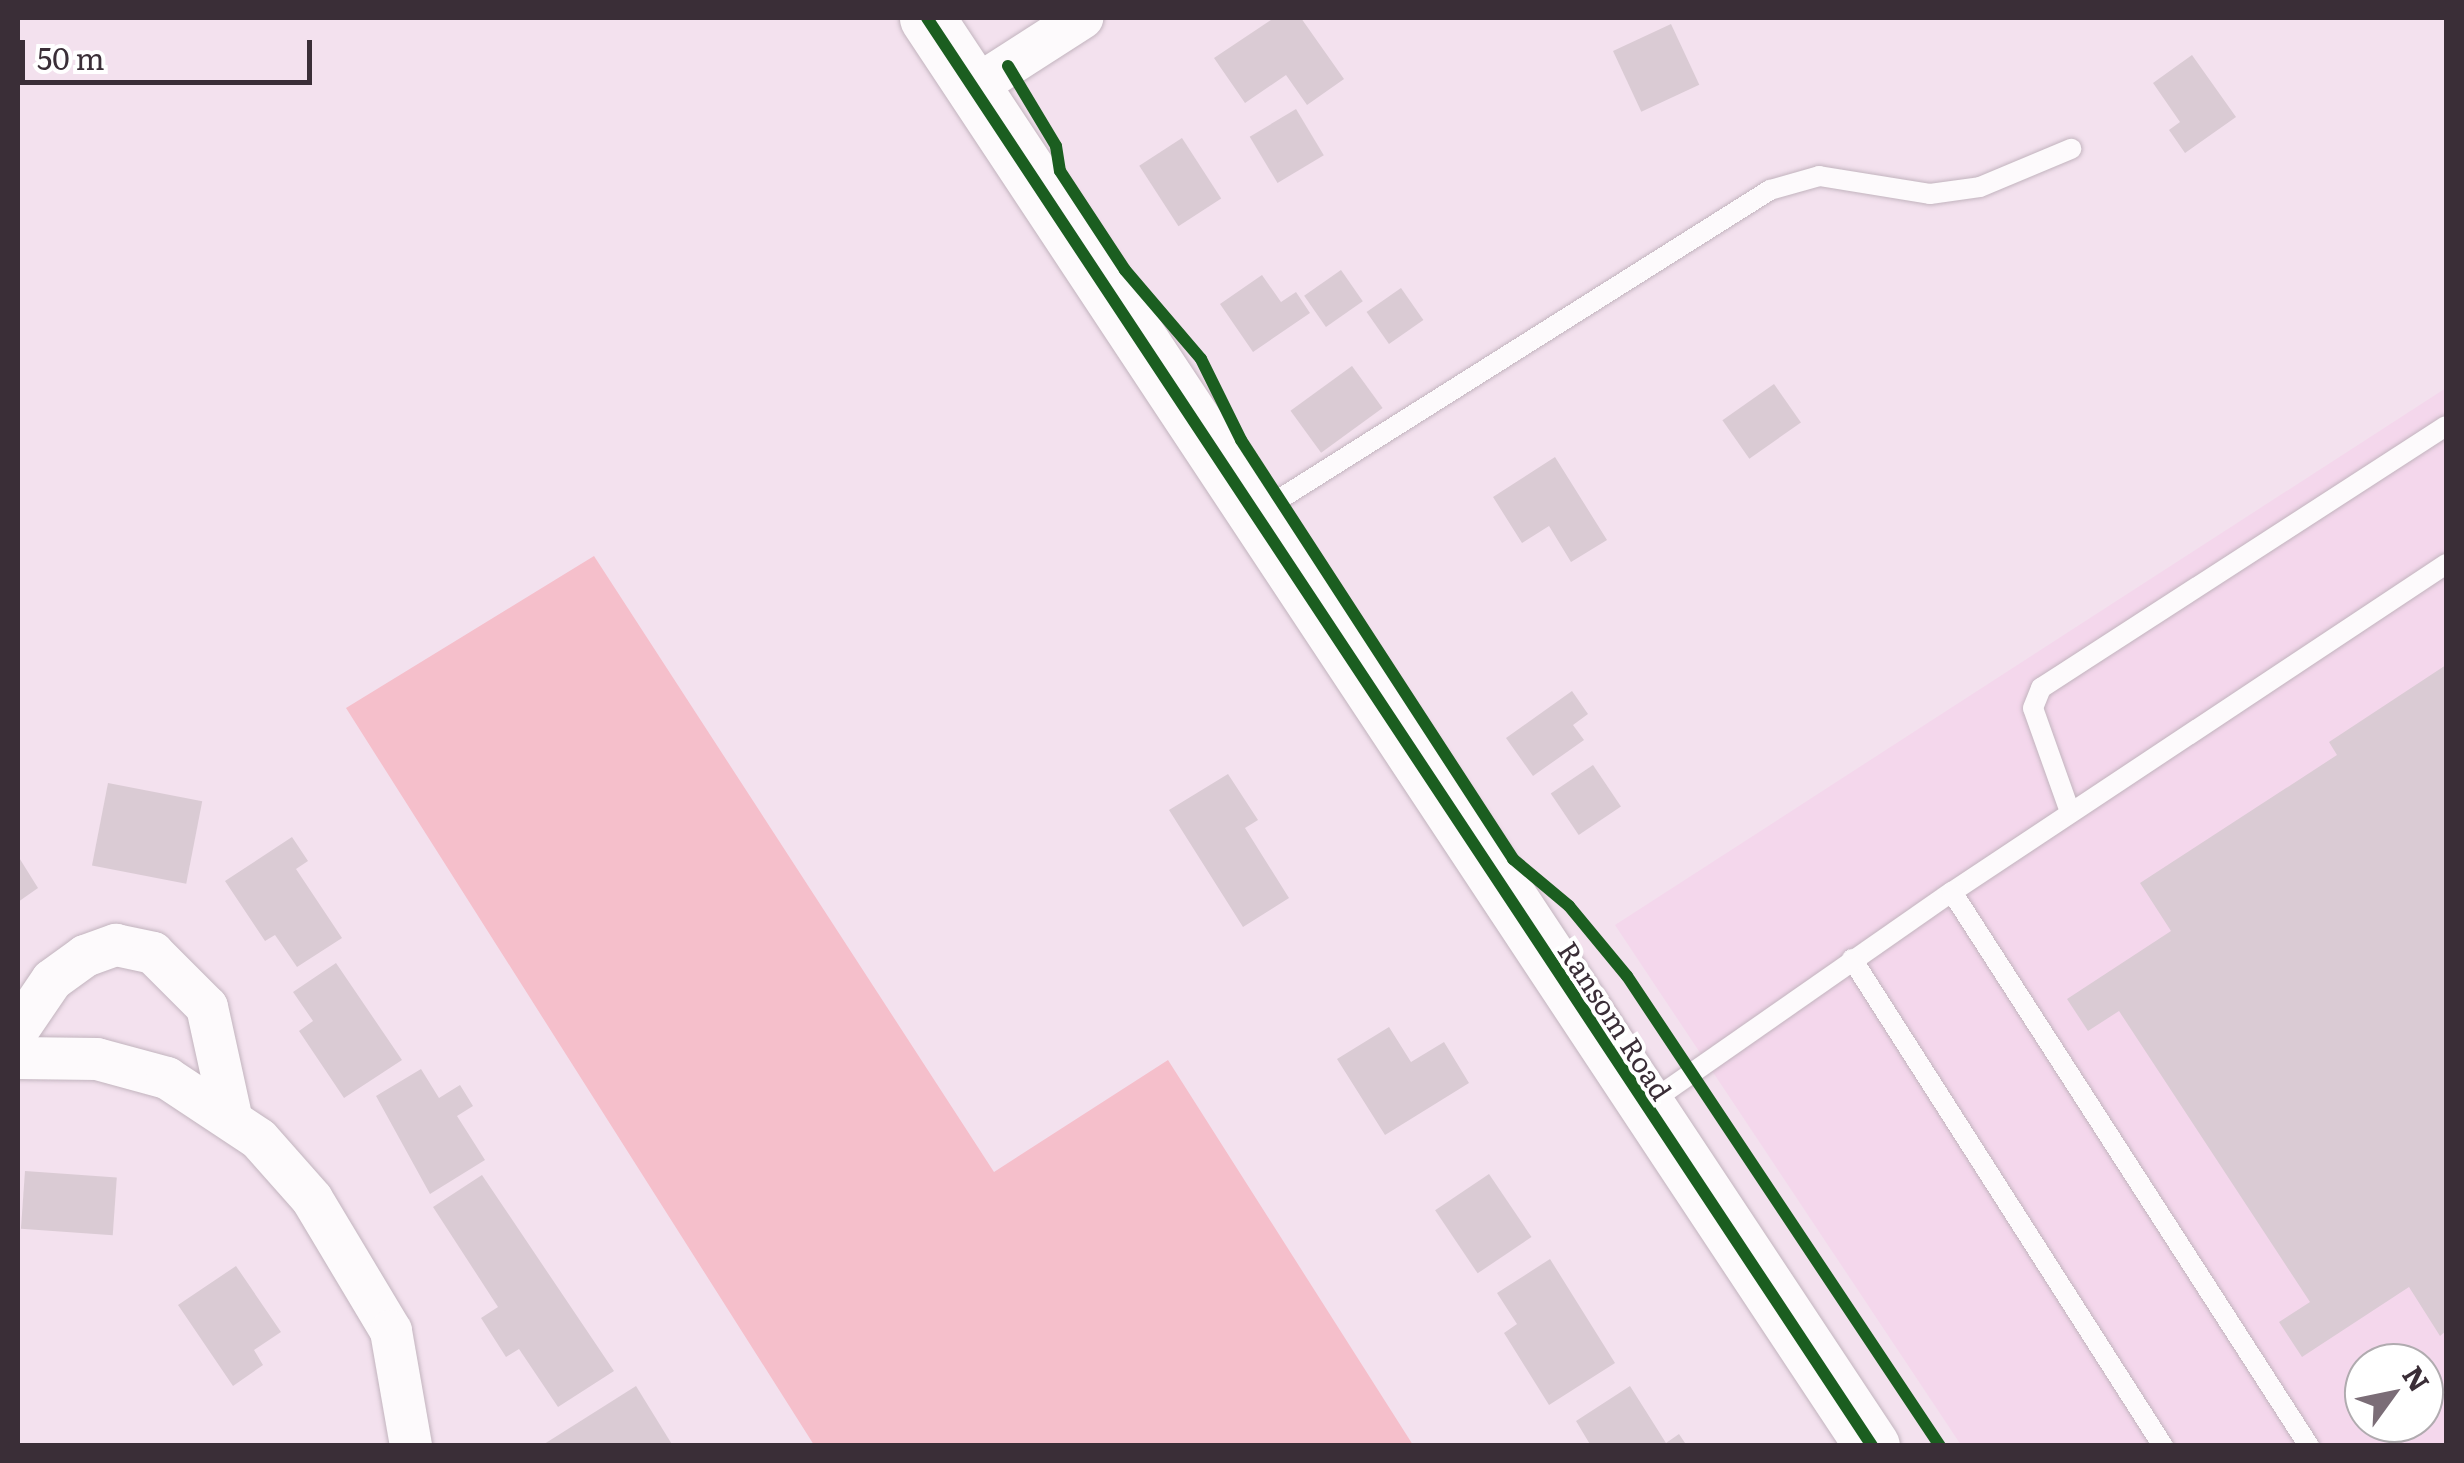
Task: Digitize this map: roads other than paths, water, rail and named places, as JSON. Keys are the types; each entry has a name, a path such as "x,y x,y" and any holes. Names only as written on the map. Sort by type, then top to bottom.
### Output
{"main road":[{"name":"Ransom Road","path":"927,18 1643,1107 1872,1446"}],"street":[{"path":"974,88 1082,18"},
{"path":"18,1030 52,980 84,956 116,945 153,953 207,1008 230,1112"},
{"path":"18,1058 135,1068 230,1112 312,1199 372,1295 402,1366 411,1446"}],"lane":[{"path":"1254,515 1770,190 1819,176 1930,194 1980,187 2071,148"},
{"path":"2070,812 2033,708 2041,688 2446,426"},
{"path":"1643,1107 1852,958 2446,564"},
{"path":"1952,892 2309,1446"},
{"path":"1852,958 2163,1446"}]}
